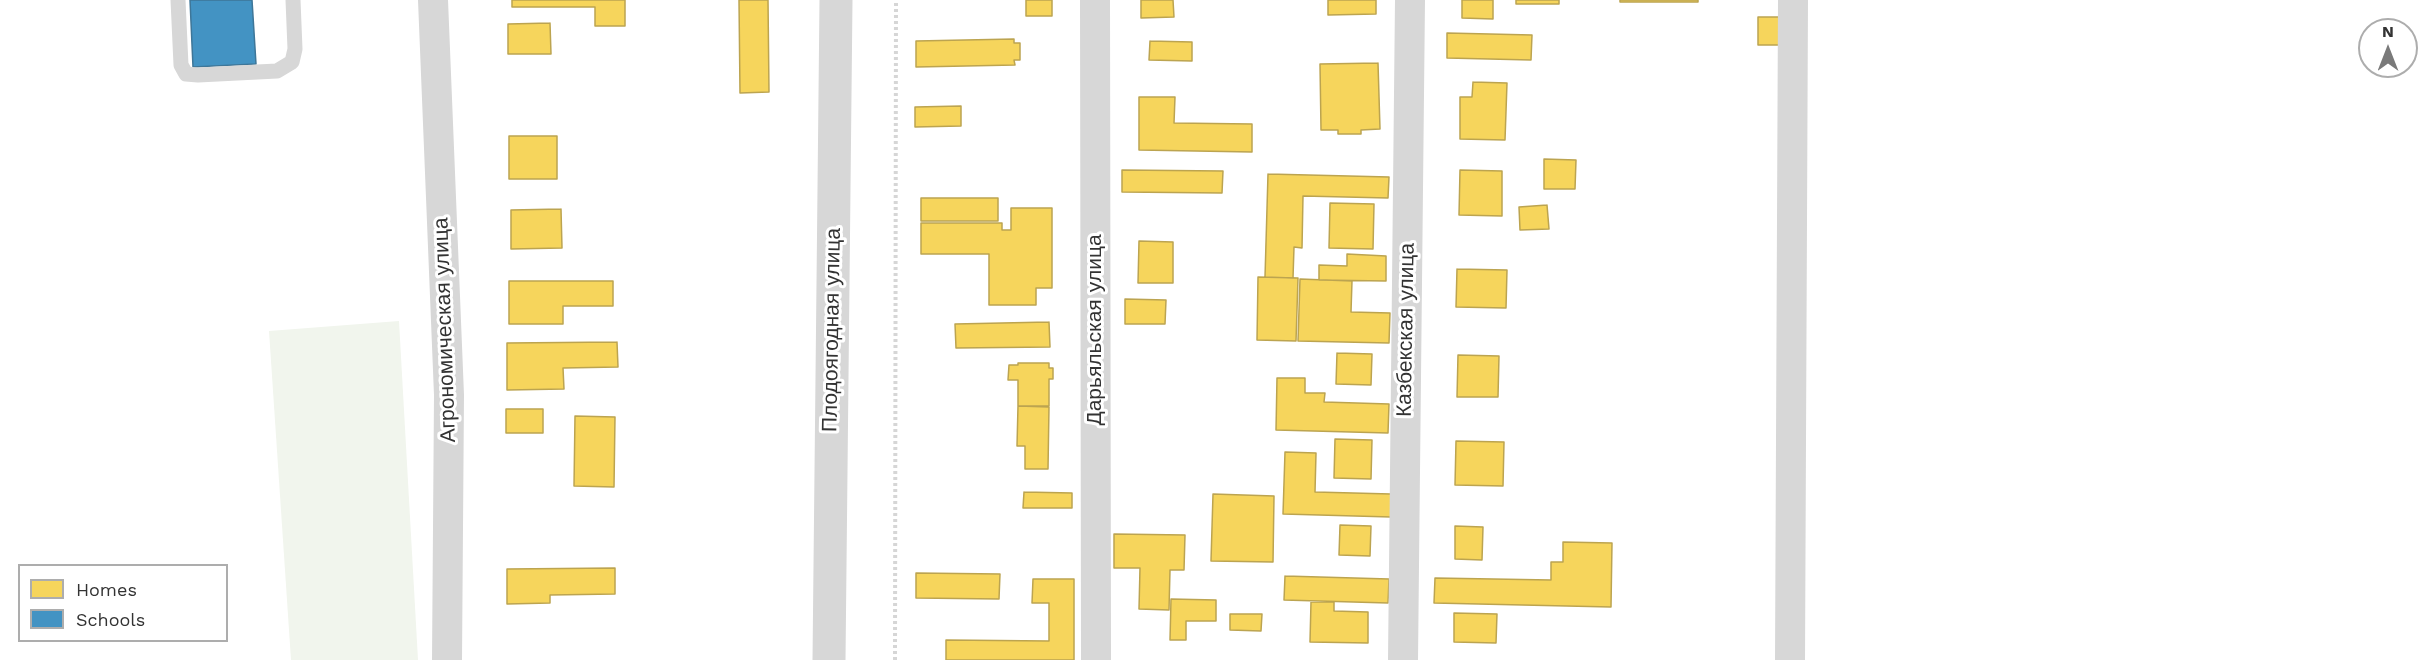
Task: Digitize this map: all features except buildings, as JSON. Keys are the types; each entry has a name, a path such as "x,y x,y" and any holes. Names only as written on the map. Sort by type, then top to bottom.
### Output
{"street":[{"name":"Агрономическая улица","path":"433,0 449,395 447,660"},
{"name":"Плодоягодная улица","path":"829,660 836,0"},
{"name":"Дарьяльская улица","path":"1095,0 1096,660"},
{"name":"Казбекская улица","path":"1404,660 1410,0"},
{"path":"1790,660 1792,0"}],"lane":[{"path":"178,0 181,65 186,74 198,75 277,71 292,62 295,49 293,0"}],"path":[{"path":"895,660 896,0"}],"shaded area":[{"path":"399,321 418,660 291,660 269,331"}]}
